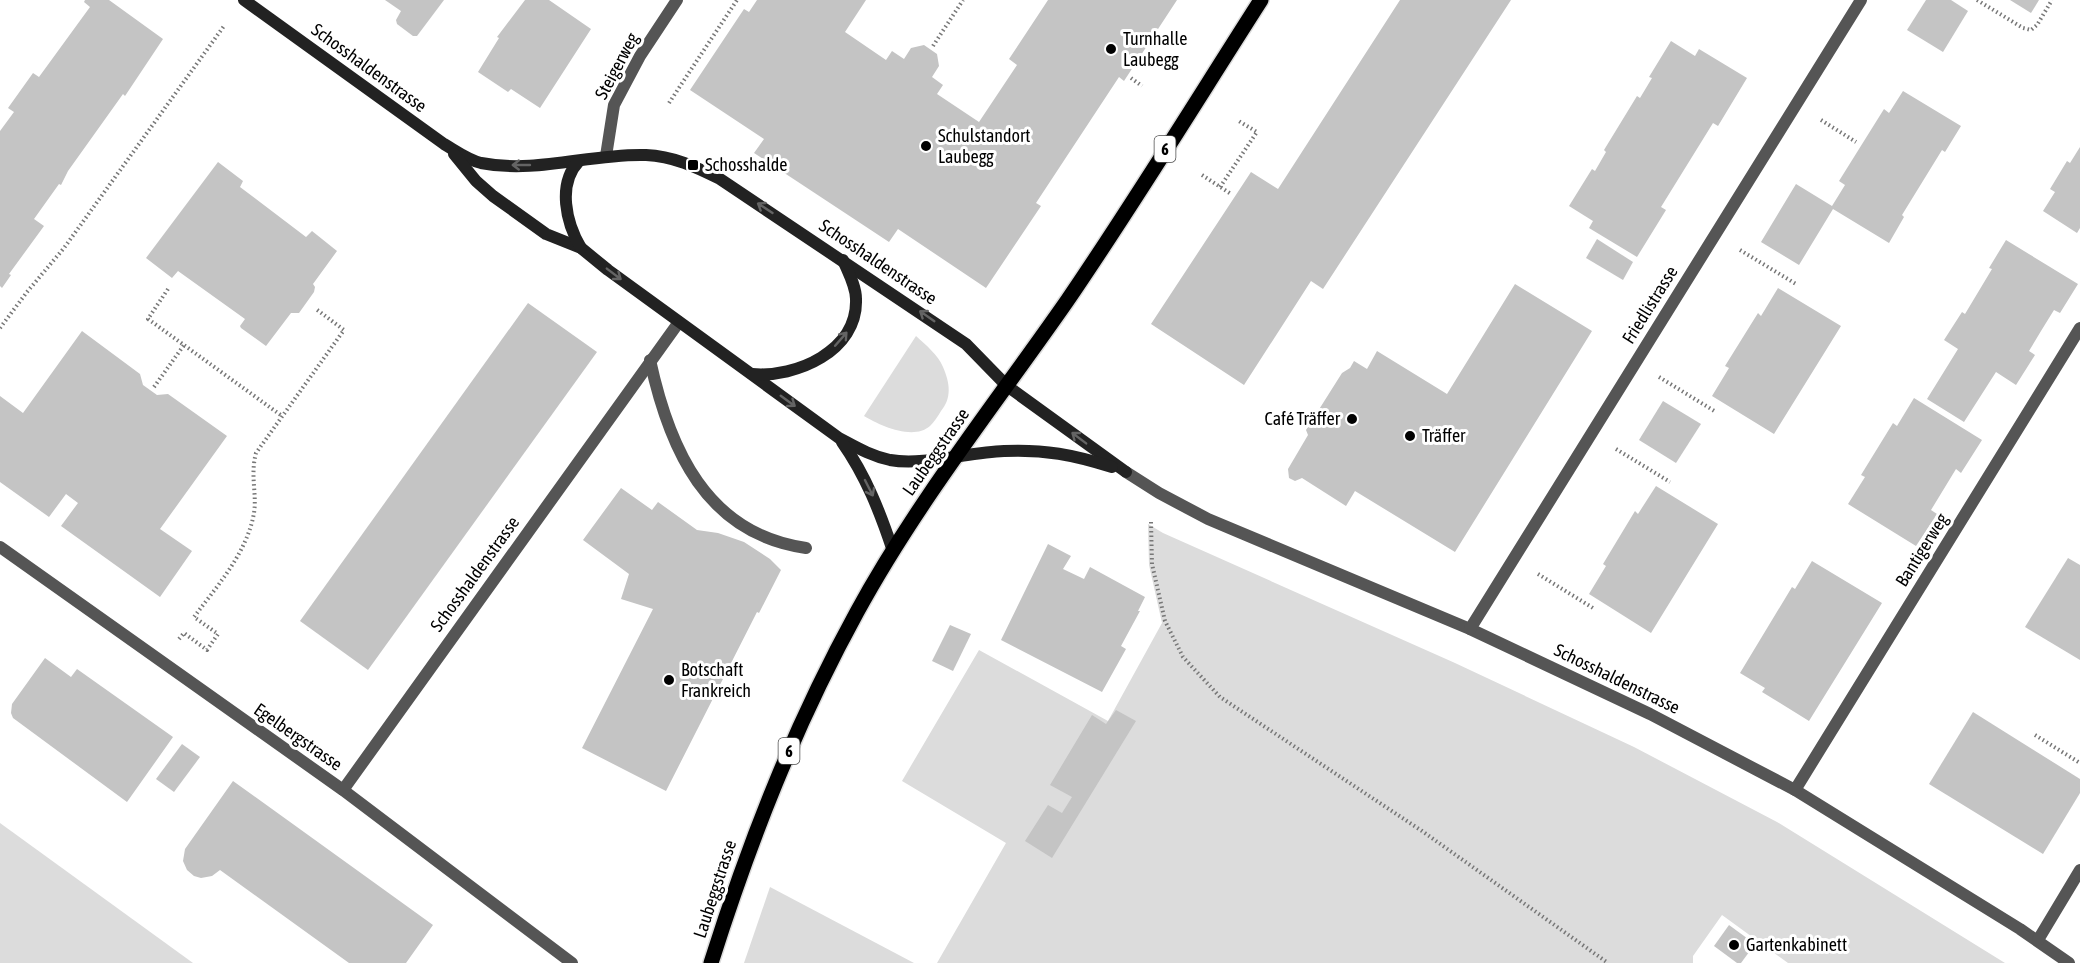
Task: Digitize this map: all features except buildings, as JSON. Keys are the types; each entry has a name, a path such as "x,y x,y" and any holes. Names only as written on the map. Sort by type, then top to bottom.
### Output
{"main road":[{"name":"Laubeggstrasse","path":"711,963 753,836 802,719 858,609 893,551 957,456 1075,289 1261,0"}],"street":[{"name":"Schosshaldenstrasse","path":"244,0 444,144 468,158 481,162 526,165 579,161 606,156 647,155 693,165 720,179 966,344 1007,386 1126,472 1159,493 1208,519 1470,629 1650,714 1795,790 2038,940 2069,963"},
{"name":"Steigerweg","path":"606,156 614,105 640,56 677,0"},
{"name":"Friedlistrasse","path":"1470,629 1861,0"},
{"name":"Schosshaldenstrasse","path":"444,144 487,192 546,234 581,248 839,438 869,454 893,461 913,461 1002,451 1045,450 1084,458 1126,472"},
{"path":"579,161 568,177 567,207 574,236 581,248"},
{"path":"751,374 778,374 807,365 826,354 845,335 854,321 856,299 855,290 843,260"},
{"name":"Schosshaldenstrasse","path":"342,790 679,322"},
{"name":"Bantigerweg","path":"1795,790 2080,328"},
{"path":"650,360 657,393 675,443 685,463 710,498 724,513 756,533 789,546 806,548"},
{"name":"Schosshaldenstrasse","path":"839,438 852,456 877,503 893,551"},
{"name":"Egelbergstrasse","path":"0,546 342,790 572,963"},
{"path":"2038,940 2080,870"}],"path":[{"path":"669,103 737,0"},
{"path":"933,46 963,0"},
{"path":"1977,0 2023,28 2031,30 2037,25 2052,0"},
{"path":"0,328 64,248 224,26"},
{"path":"1131,78 1142,86"},
{"path":"1220,187 1257,132 1237,120"},
{"path":"1826,123 1856,142"},
{"path":"1202,175 1231,194"},
{"path":"1731,245 1796,284"},
{"path":"168,289 148,319 282,416"},
{"path":"207,650 218,634 194,617 229,570 247,539 254,512 252,466 256,453 344,330 316,309"},
{"path":"154,387 184,345"},
{"path":"1652,372 1716,412"},
{"path":"1608,444 1670,482"},
{"path":"1159,493 1151,520 1152,564 1165,621 1183,657 1220,697 1422,831 1608,963"},
{"path":"1533,571 1593,608"},
{"path":"2035,735 2080,763"}],"shaded area":[{"path":"916,336 941,363 949,390 945,406 930,426 915,432 906,432 887,427 864,416"},
{"path":"1148,524 1163,533 1455,663 1634,747 1777,822 2005,963 1788,963 1722,915 1693,956 1693,963 937,963 1006,843 902,781 979,650 1108,721 1162,623 1149,565"},
{"path":"0,823 193,963 0,963"},
{"path":"770,887 914,963 744,963"}],"place":[{"name":"Turnhalle Laubegg","path":"1111,49"},
{"name":"Schulstandort Laubegg","path":"926,146"},
{"name":"Schosshalde","path":"693,165"},
{"name":"Café Träffer","path":"1352,419"},
{"name":"Träffer","path":"1410,436"},
{"name":"Botschaft Frankreich","path":"669,680"},
{"name":"Gartenkabinett","path":"1734,945"}]}
